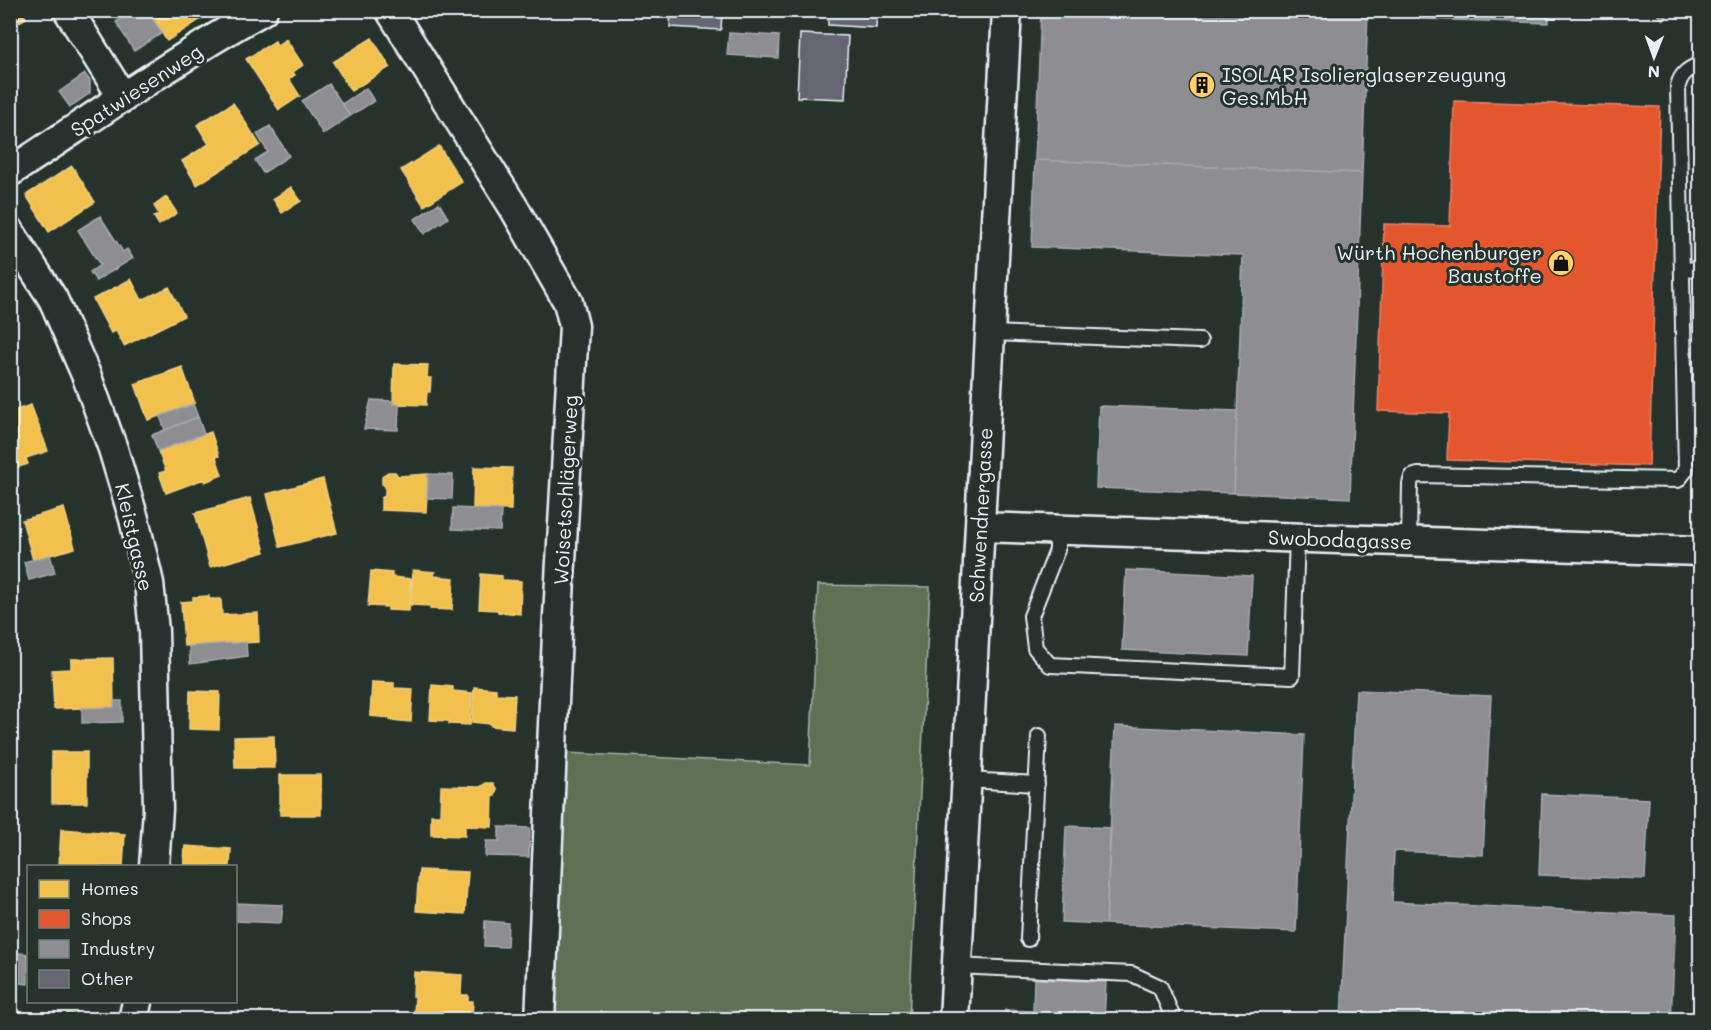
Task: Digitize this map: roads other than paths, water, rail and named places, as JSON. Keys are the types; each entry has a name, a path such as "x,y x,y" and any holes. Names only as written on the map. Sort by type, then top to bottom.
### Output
{"street":[{"path":"68,10 123,98"},
{"name":"Spatwiesenweg","path":"10,172 263,10"},
{"name":"Woisetschlägerweg","path":"390,10 536,245 568,302 574,326 556,634 540,1020"},
{"name":"Schwendnergasse","path":"954,1020 1007,10"},
{"name":"Kleistgasse","path":"10,232 53,299 87,377 113,449 134,519 149,583 154,631 158,797 154,865"},
{"name":"Swobodagasse","path":"980,527 1701,551"},
{"path":"133,1020 136,1003"}],"lane":[{"path":"1409,542 1410,484 1412,477 1418,475 1678,480 1683,476 1686,470 1678,86 1680,77 1701,64"},
{"path":"1682,270 1701,269"},
{"path":"990,333 1200,341"},
{"path":"1057,530 1057,550 1031,616 1035,648 1050,665 1292,676 1297,538"},
{"path":"1028,939 1039,736"},
{"path":"966,780 1037,784"},
{"path":"956,966 1132,974 1160,987 1174,1020"}],"place":[{"name":"ISOLAR Isolierglaserzeugung Ges.MbH","path":"1202,85"},
{"name":"Würth Hochenburger Baustoffe","path":"1561,263"}]}
